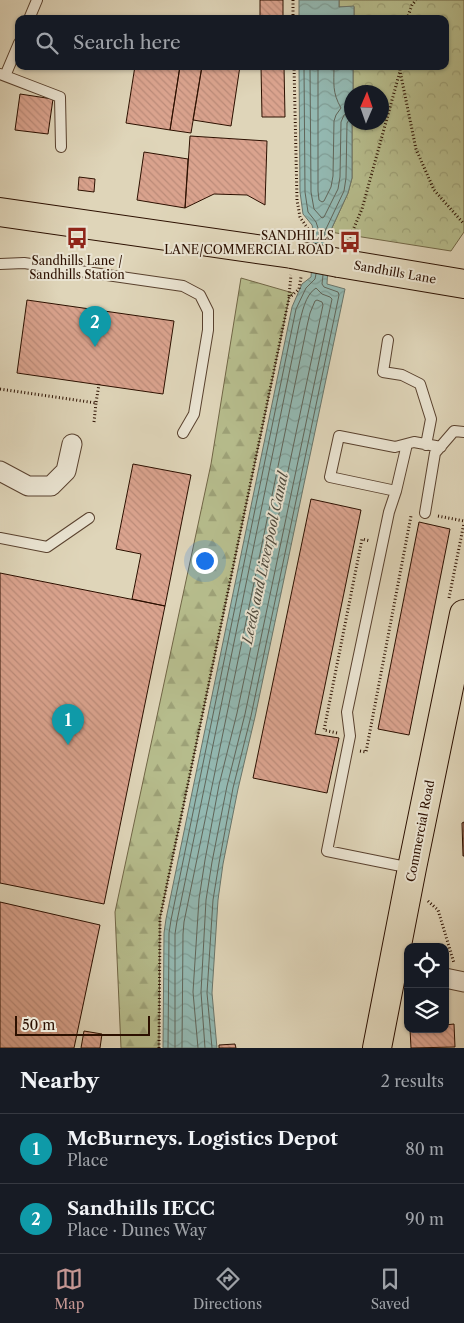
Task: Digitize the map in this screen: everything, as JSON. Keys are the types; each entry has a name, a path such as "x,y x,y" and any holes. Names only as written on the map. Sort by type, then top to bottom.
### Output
{"main road":[{"name":"Sandhills Lane","path":"0,212 301,255 464,284"},
{"path":"430,278 464,271"},
{"path":"430,278 464,298"},
{"name":"Commercial Road","path":"377,1048 400,969 410,876 464,614"}],"street":[{"path":"0,471 28,486 51,486 66,471 72,444"}],"lane":[{"path":"31,15 37,0"},
{"path":"15,51 2,75 60,97 61,147"},
{"path":"0,264 24,263 183,286 200,295 208,311 208,330 194,414 183,433"},
{"path":"388,340 383,372 402,375 420,384 431,418 426,445"},
{"path":"425,513 436,453 454,431 464,432"},
{"path":"396,491 330,477 340,436 395,447 414,442 440,447"},
{"path":"407,444 389,512 347,712 350,736 327,851 410,876"},
{"path":"0,538 47,547 89,518"}],"path":[{"path":"293,0 293,15"},
{"path":"408,15 416,0"},
{"path":"159,1048 160,918 289,298 299,289 301,255 310,232 300,217 297,200 294,70"},
{"path":"400,71 416,149 434,190 464,224"},
{"path":"339,263 362,209 400,71"},
{"path":"94,422 99,384"},
{"path":"0,389 96,403"},
{"path":"348,748 366,752 411,516 425,513 464,521"},
{"path":"410,876 438,910 456,980"}],"green space":[{"path":"339,0 464,0 464,232 451,251 330,232 348,193 352,178 352,130 389,130 389,85 353,85 353,70 449,70 449,15 354,15 354,7 339,7"},
{"path":"241,278 293,293 289,298 160,918 159,1048 121,1048 115,912 211,464"}],"water":[{"path":"299,0 339,0 339,7 354,6 354,15 299,15"},
{"name":"Leeds and Liverpool Canal","path":"299,70 353,70 353,85 344,85 344,130 352,130 352,178 348,193 330,232 327,284 345,289 223,864 218,900 212,993 217,1048 163,1048 164,933 166,919 292,307 302,284 311,277 314,233 312,225 303,214 300,192"}],"building":[{"path":"260,0 283,0 283,15 260,15"},
{"path":"134,70 179,70 170,130 126,123"},
{"path":"179,70 201,70 191,133 170,130"},
{"path":"201,70 239,70 231,126 193,120"},
{"path":"261,70 284,70 285,117 262,117"},
{"path":"20,94 53,99 48,134 15,130"},
{"path":"190,136 267,141 265,205 247,195 214,194 185,208"},
{"path":"144,152 188,159 185,208 137,200"},
{"path":"79,177 95,179 94,192 78,190"},
{"path":"27,300 174,321 163,394 17,373"},
{"path":"133,464 191,475 165,606 132,599 141,554 116,549"},
{"path":"311,499 361,510 315,734 339,738 327,793 253,778"},
{"path":"419,522 450,529 409,735 378,729"},
{"path":"0,573 165,606 104,904 0,883"},
{"path":"464,822 464,856 463,856 462,823"},
{"path":"0,902 100,925 74,1048 0,1048"},
{"path":"454,1024 455,1047 411,1048 410,1033 449,1033 449,1025"},
{"path":"84,1031 102,1034 100,1048 81,1048"},
{"path":"235,1044 236,1048 219,1048 219,1045"}],"place":[{"name":"Sandhills Lane / Sandhills Station","path":"77,238"},
{"name":"SANDHILLS LANE/COMMERCIAL ROAD","path":"350,242"},
{"name":"Sandhills IECC","path":"95,347"},
{"name":"McBurneys. Logistics Depot","path":"68,745"}]}
